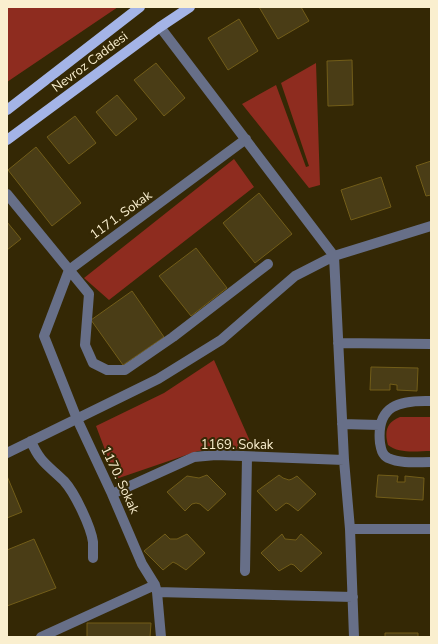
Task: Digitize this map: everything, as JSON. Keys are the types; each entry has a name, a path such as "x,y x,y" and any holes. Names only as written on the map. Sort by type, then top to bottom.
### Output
{"main road":[{"name":"Nevroz Caddesi","path":"7,110 140,7"},
{"name":"Nevroz Caddesi","path":"7,140 160,27 190,7"}],"street":[{"path":"160,27 334,256 344,460 350,529 354,637"},
{"name":"1171. Sokak","path":"69,270 246,139"},
{"path":"7,194 89,294 85,345 93,363 107,370 126,370 173,337 268,264"},
{"path":"7,453 158,379 221,340 295,276 334,256 431,226"},
{"name":"1170. Sokak","path":"69,270 44,336 77,419 112,494 142,564 156,589 161,637"},
{"path":"338,343 431,344"},
{"path":"431,401 410,400 390,409 384,415 379,425 381,450 387,457 402,462 431,462"},
{"path":"342,424 379,425"},
{"path":"31,442 35,452 46,466 64,482 76,499 93,541 93,558"},
{"name":"1169. Sokak","path":"112,494 194,457 216,456 344,460"},
{"path":"245,571 246,457"},
{"path":"350,529 431,529"},
{"path":"41,637 156,589 353,597"}],"shaded area":[{"path":"7,7 118,7 7,82"},
{"path":"316,63 320,185 309,188 242,104 276,85 306,167 309,166 281,83"},
{"path":"234,159 254,187 109,300 84,278"},
{"path":"214,360 253,448 198,451 116,479 96,426 164,393"},
{"path":"400,417 431,417 431,451 403,451 392,448 388,445 386,435 389,424"}],"building":[{"path":"259,7 301,7 309,21 278,39"},
{"path":"239,19 258,51 228,70 208,38"},
{"path":"352,60 353,105 328,106 327,61"},
{"path":"156,63 185,98 164,116 134,80"},
{"path":"117,95 137,119 116,136 96,112"},
{"path":"75,116 96,143 69,164 47,137"},
{"path":"36,147 81,203 52,226 8,170"},
{"path":"431,161 431,195 426,196 416,166"},
{"path":"381,177 391,207 351,220 341,190"},
{"path":"259,193 292,234 255,263 223,223"},
{"path":"7,222 21,239 7,250"},
{"path":"196,248 227,288 191,316 159,276"},
{"path":"132,291 164,337 123,365 91,320"},
{"path":"371,367 418,368 417,391 397,390 397,385 390,384 390,390 370,390"},
{"path":"207,475 226,494 208,511 200,504 196,503 192,504 185,511 167,492 187,476 199,478"},
{"path":"279,475 289,480 297,476 316,494 298,511 286,503 276,511 257,491"},
{"path":"378,475 398,476 397,482 405,482 405,476 424,478 423,500 376,497"},
{"path":"7,476 22,512 7,518"},
{"path":"165,534 170,539 177,539 187,534 205,553 186,570 173,562 163,570 144,551"},
{"path":"282,534 285,539 296,540 301,534 322,553 301,572 291,564 279,571 261,553"},
{"path":"34,539 56,588 7,606 7,550"},
{"path":"87,623 151,623 150,637 87,637"},
{"path":"385,633 418,633 418,637 385,637"}]}
